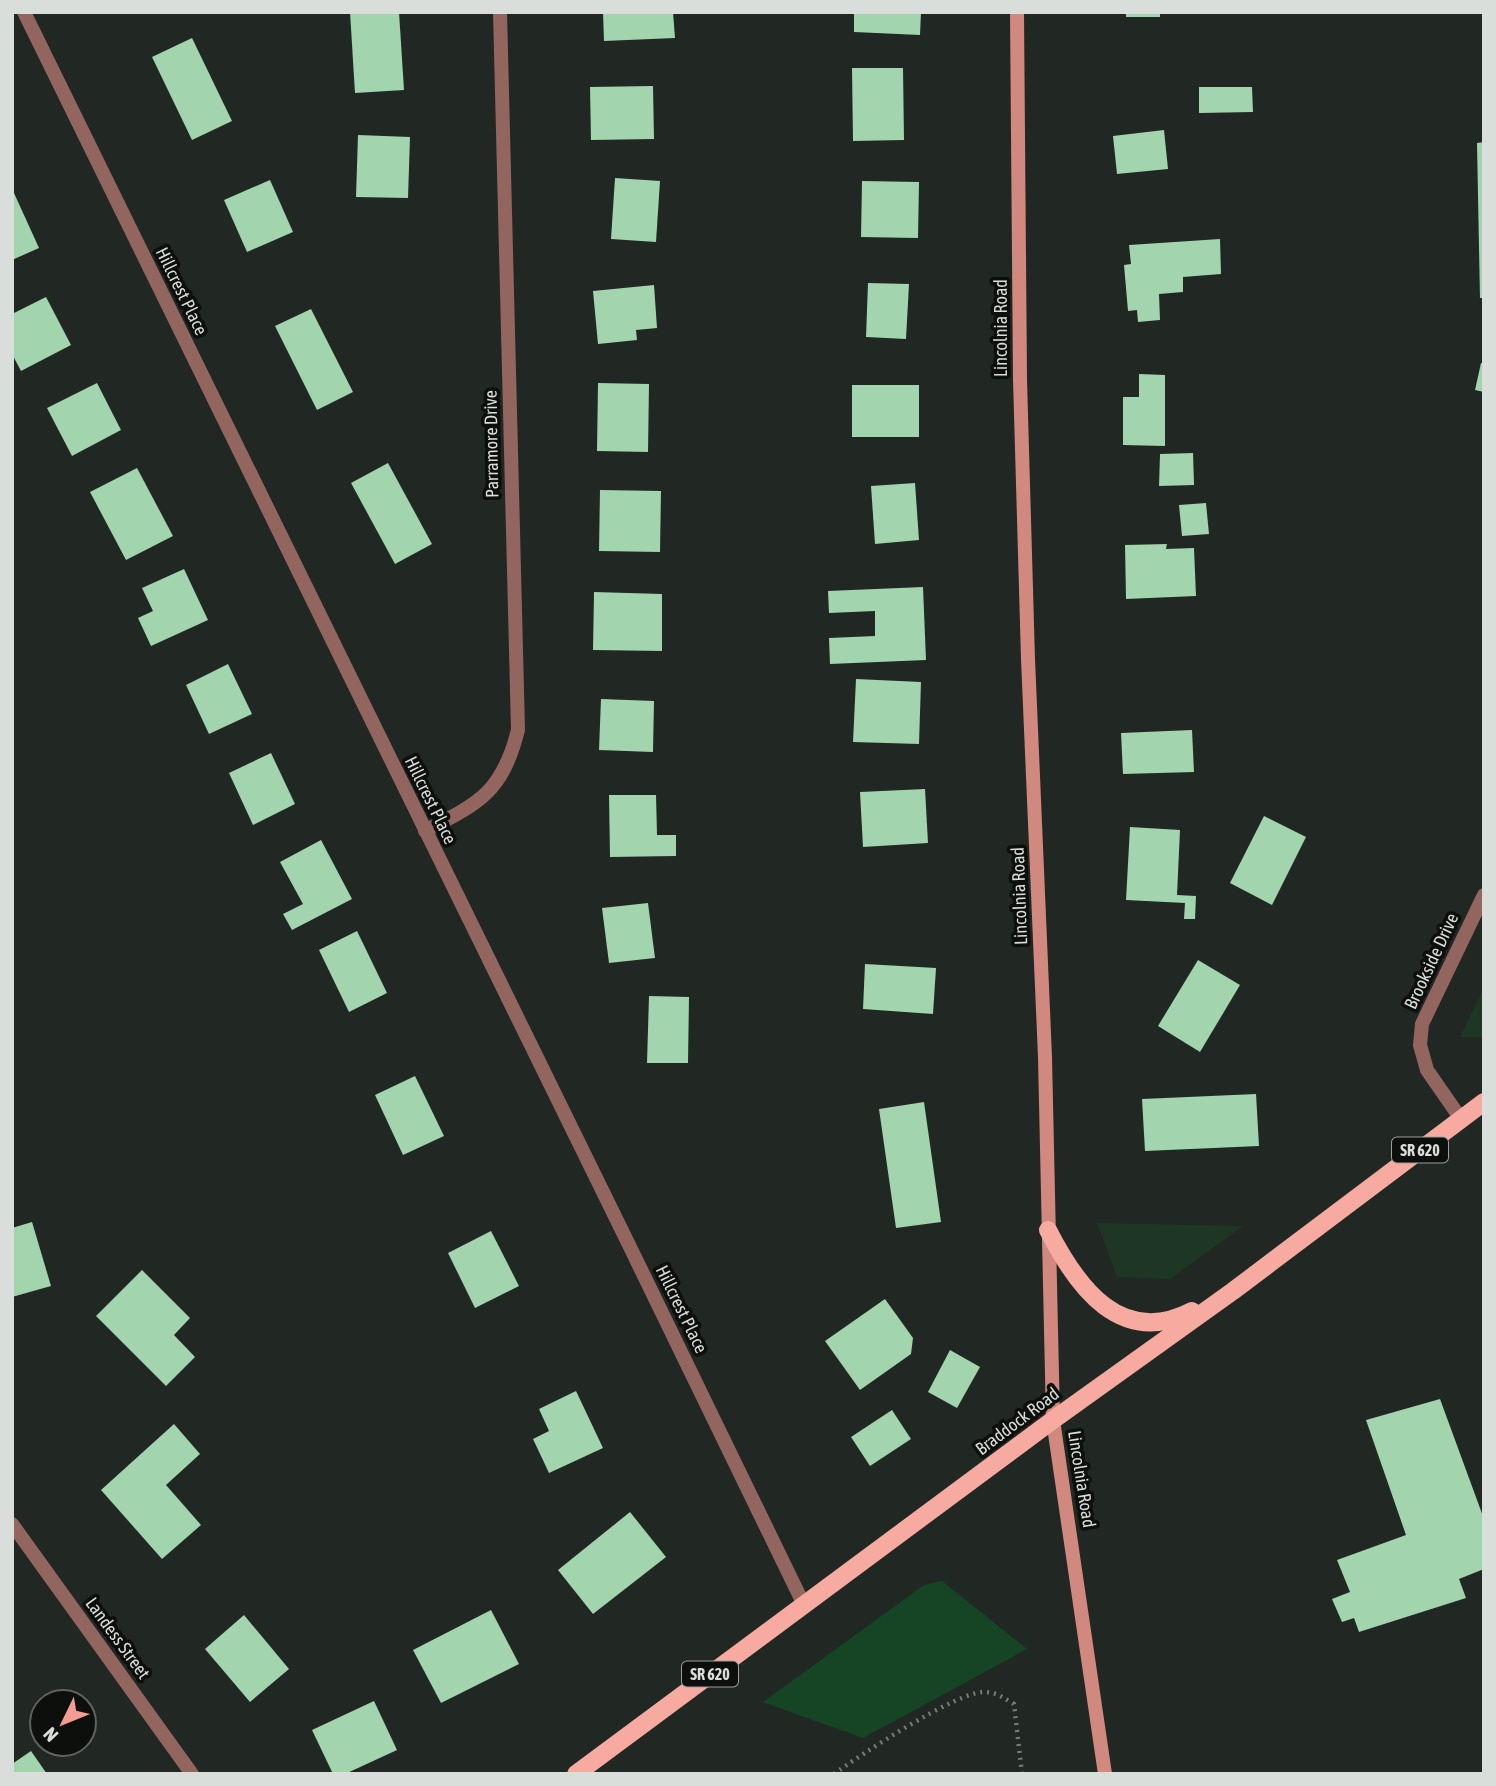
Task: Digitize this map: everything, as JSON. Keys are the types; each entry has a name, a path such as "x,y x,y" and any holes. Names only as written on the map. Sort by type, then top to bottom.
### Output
{"main road":[{"name":"Lincolnia Road","path":"1017,12 1020,379 1028,659 1045,1057 1053,1420 1105,1774"},
{"name":"Braddock Road","path":"576,1774 1053,1420 1233,1291 1484,1102"},
{"path":"1048,1230 1064,1262 1093,1299 1134,1321 1175,1320 1233,1291"}],"street":[{"name":"Hillcrest Place","path":"24,12 804,1605"},
{"name":"Parramore Drive","path":"425,831 470,807 494,786 510,758 517,730 500,12"},
{"name":"Brookside Drive","path":"1461,1119 1427,1070 1420,1045 1422,1024 1484,895"},
{"name":"Landess Street","path":"12,1524 192,1774"}],"path":[{"path":"834,1774 869,1748 958,1700 981,1692 997,1693 1014,1704 1022,1774"}],"shaded area":[{"path":"1484,988 1484,1037 1460,1037"},
{"path":"1097,1223 1243,1226 1170,1279 1117,1277"},
{"path":"942,1581 1027,1649 863,1738 763,1702 924,1585"}],"building":[{"path":"350,12 399,12 404,90 355,93"},
{"path":"603,12 673,12 675,38 604,41"},
{"path":"854,12 921,12 920,35 854,32"},
{"path":"1126,12 1160,12 1160,17 1126,17"},
{"path":"192,38 232,121 192,140 152,57"},
{"path":"852,68 903,68 904,140 853,141"},
{"path":"653,86 654,139 591,140 590,87"},
{"path":"1199,87 1252,87 1253,112 1199,113"},
{"path":"1164,130 1168,169 1117,174 1113,136"},
{"path":"358,135 410,137 408,198 356,197"},
{"path":"1484,142 1484,298 1480,298 1477,143"},
{"path":"615,178 660,181 656,242 611,239"},
{"path":"270,180 293,232 247,252 224,200"},
{"path":"862,181 919,182 918,238 861,237"},
{"path":"14,193 39,248 12,260 12,194"},
{"path":"1220,239 1221,274 1183,277 1183,292 1159,294 1160,320 1138,322 1137,310 1128,311 1124,265 1131,264 1129,245"},
{"path":"868,283 909,284 906,339 866,337"},
{"path":"654,285 657,328 636,330 637,340 598,344 593,291"},
{"path":"46,297 71,345 21,371 12,354 12,314"},
{"path":"311,309 353,392 317,410 275,326"},
{"path":"1481,363 1484,363 1484,392 1475,390"},
{"path":"1139,374 1165,375 1165,446 1123,445 1123,397 1139,397"},
{"path":"97,383 121,430 72,456 47,408"},
{"path":"598,383 649,384 648,452 597,451"},
{"path":"852,385 919,385 919,437 852,437"},
{"path":"1193,453 1194,485 1159,486 1160,454"},
{"path":"388,463 432,544 395,564 351,483"},
{"path":"137,468 173,536 126,560 90,492"},
{"path":"915,483 919,540 875,544 871,486"},
{"path":"600,490 661,491 660,552 599,551"},
{"path":"1206,503 1209,534 1182,536 1179,505"},
{"path":"1167,544 1166,549 1194,548 1196,596 1126,599 1125,545"},
{"path":"184,569 208,620 151,646 138,618 153,611 142,588"},
{"path":"923,587 926,660 830,664 829,638 875,636 875,611 829,613 828,591"},
{"path":"594,592 662,594 662,651 593,650"},
{"path":"228,664 252,714 209,734 186,685"},
{"path":"856,679 921,682 919,744 853,742"},
{"path":"601,699 654,701 653,752 599,750"},
{"path":"1192,730 1194,772 1123,774 1121,733"},
{"path":"271,753 295,804 253,825 229,773"},
{"path":"925,789 928,843 863,847 860,792"},
{"path":"609,795 656,795 657,835 676,835 676,856 610,857"},
{"path":"1264,816 1306,837 1272,905 1230,883"},
{"path":"1130,827 1180,830 1177,895 1196,896 1195,919 1184,919 1185,903 1126,900"},
{"path":"321,840 352,899 292,930 283,914 303,904 280,862"},
{"path":"648,903 655,958 609,963 602,908"},
{"path":"357,931 387,993 349,1012 319,950"},
{"path":"1198,960 1240,985 1200,1052 1158,1026"},
{"path":"865,964 936,968 933,1014 863,1009"},
{"path":"649,996 689,997 688,1063 647,1063"},
{"path":"415,1076 444,1136 403,1155 375,1095"},
{"path":"1256,1094 1259,1146 1145,1151 1142,1099"},
{"path":"924,1102 941,1222 896,1228 879,1109"},
{"path":"32,1222 51,1286 12,1297 12,1228"},
{"path":"491,1231 519,1286 475,1308 448,1253"},
{"path":"142,1270 190,1318 174,1335 195,1357 166,1386 96,1316"},
{"path":"885,1299 913,1338 911,1354 860,1390 825,1341"},
{"path":"950,1350 980,1367 957,1408 928,1392"},
{"path":"576,1391 603,1448 549,1473 533,1439 549,1431 539,1409"},
{"path":"1440,1399 1484,1519 1484,1569 1459,1579 1466,1598 1359,1632 1354,1618 1342,1622 1332,1599 1350,1592 1337,1560 1406,1535 1366,1420"},
{"path":"892,1410 911,1439 870,1466 851,1437"},
{"path":"174,1424 200,1454 166,1485 201,1525 162,1559 101,1490"},
{"path":"630,1512 666,1557 593,1614 558,1570"},
{"path":"491,1610 519,1664 441,1703 413,1650"},
{"path":"244,1615 289,1669 250,1702 205,1649"},
{"path":"374,1701 397,1750 345,1774 333,1774 312,1730"},
{"path":"28,1753 28,1758 36,1758 47,1774 12,1774 12,1764"}]}
